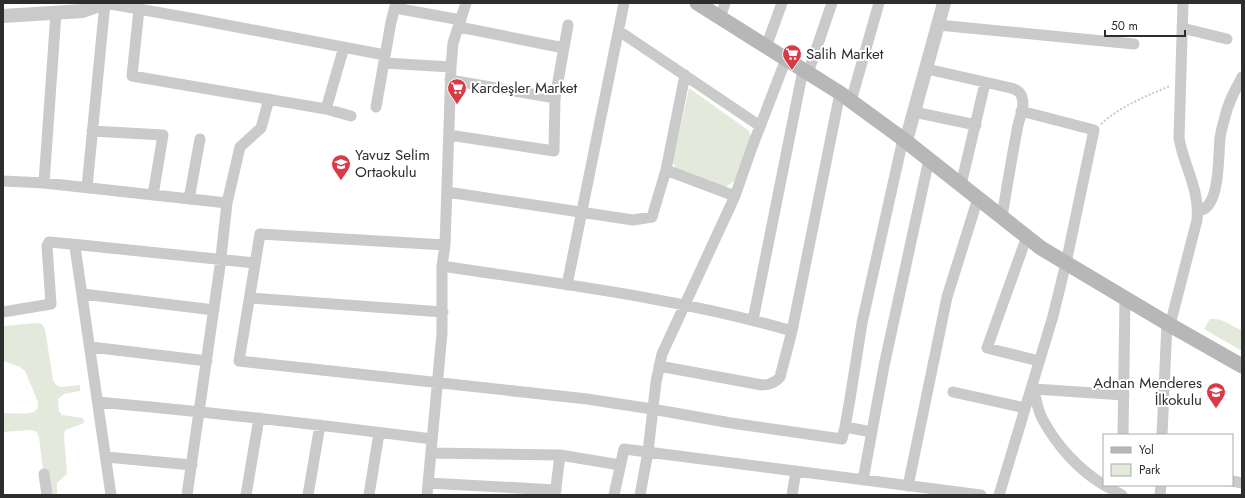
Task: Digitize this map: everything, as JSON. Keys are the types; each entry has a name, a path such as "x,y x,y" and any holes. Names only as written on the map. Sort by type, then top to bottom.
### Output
{"main road":[{"path":"697,3 845,97 905,140 1041,248 1242,366"}],"street":[{"path":"3,16 83,11 105,3 344,48 385,59 451,67"},
{"path":"87,187 105,3"},
{"path":"427,495 443,312 442,266 445,245 451,67 453,43 466,3"},
{"path":"567,286 624,3"},
{"path":"720,18 725,3"},
{"path":"766,47 782,3"},
{"path":"752,320 806,71 832,3"},
{"path":"659,366 762,384 770,384 780,377 792,332 845,97 879,3"},
{"path":"445,245 260,234 239,361 587,399 652,408 731,423 842,439 862,323 905,140 944,3"},
{"path":"1162,434 1169,324 1197,220 1198,211 1195,190 1181,152 1179,138 1183,3"},
{"path":"376,107 395,6 460,24 564,48"},
{"path":"139,9 132,76 326,109 351,116"},
{"path":"44,183 56,13"},
{"path":"449,135 554,151 556,98 568,25"},
{"path":"938,25 1134,44"},
{"path":"1182,28 1227,39"},
{"path":"619,31 760,126"},
{"path":"326,109 344,48"},
{"path":"640,495 648,452 652,408 659,366 667,340 735,196 786,59"},
{"path":"926,69 1017,90 1021,94 1023,99 1021,112 1002,217"},
{"path":"447,192 633,220 652,217 666,170 685,76"},
{"path":"450,80 556,98"},
{"path":"1198,211 1208,206 1214,196 1220,137 1224,117 1241,81"},
{"path":"961,185 985,83"},
{"path":"187,495 221,259 226,202 240,147 261,128 268,99"},
{"path":"914,112 976,125"},
{"path":"999,495 1025,408 1033,387 1039,361 1053,316 1066,263 1094,130 1021,112"},
{"path":"92,131 163,135 153,194"},
{"path":"189,199 200,139"},
{"path":"862,480 884,366 929,159"},
{"path":"666,170 735,196"},
{"path":"3,181 87,187 226,202"},
{"path":"908,486 947,297 978,198"},
{"path":"1027,236 987,348 1039,361"},
{"path":"3,312 51,304 47,246 49,242 255,263"},
{"path":"81,245 75,247 91,347 111,495"},
{"path":"442,266 684,304 752,320 792,332"},
{"path":"83,294 214,310"},
{"path":"250,298 443,312"},
{"path":"1123,434 1126,298"},
{"path":"91,347 207,361"},
{"path":"1033,387 1124,395"},
{"path":"1033,387 1042,419 1065,452 1092,478 1103,484"},
{"path":"953,392 1025,408"},
{"path":"98,402 199,411 432,439"},
{"path":"246,495 259,418"},
{"path":"308,495 320,425"},
{"path":"845,427 872,432"},
{"path":"369,495 379,433"},
{"path":"614,495 624,449 980,495"},
{"path":"431,453 560,454 620,465"},
{"path":"428,483 555,493 560,454"},
{"path":"106,457 192,465"},
{"path":"792,495 796,471"},
{"path":"44,474 47,495"},
{"path":"1106,486 1122,495"}],"path":[{"path":"1094,130 1110,116 1129,104 1181,82"}],"green space":[{"path":"689,88 748,130 753,139 736,180 725,187 676,169 673,162"},
{"path":"1210,319 1224,321 1242,330 1242,351 1204,329"},
{"path":"37,323 42,324 45,329 53,380 56,385 61,387 80,385 80,391 64,394 58,399 59,411 62,415 83,418 84,423 65,430 64,436 67,474 57,483 57,495 46,495 39,437 37,432 31,430 3,432 3,413 32,412 36,410 38,402 25,371 20,367 3,361 3,326"}],"place":[{"name":"Salih Market","path":"792,71"},
{"name":"Kardeşler Market","path":"457,105"},
{"name":"Yavuz Selim Ortaokulu","path":"341,181"},
{"name":"Adnan Menderes İlkokulu","path":"1216,409"}]}
